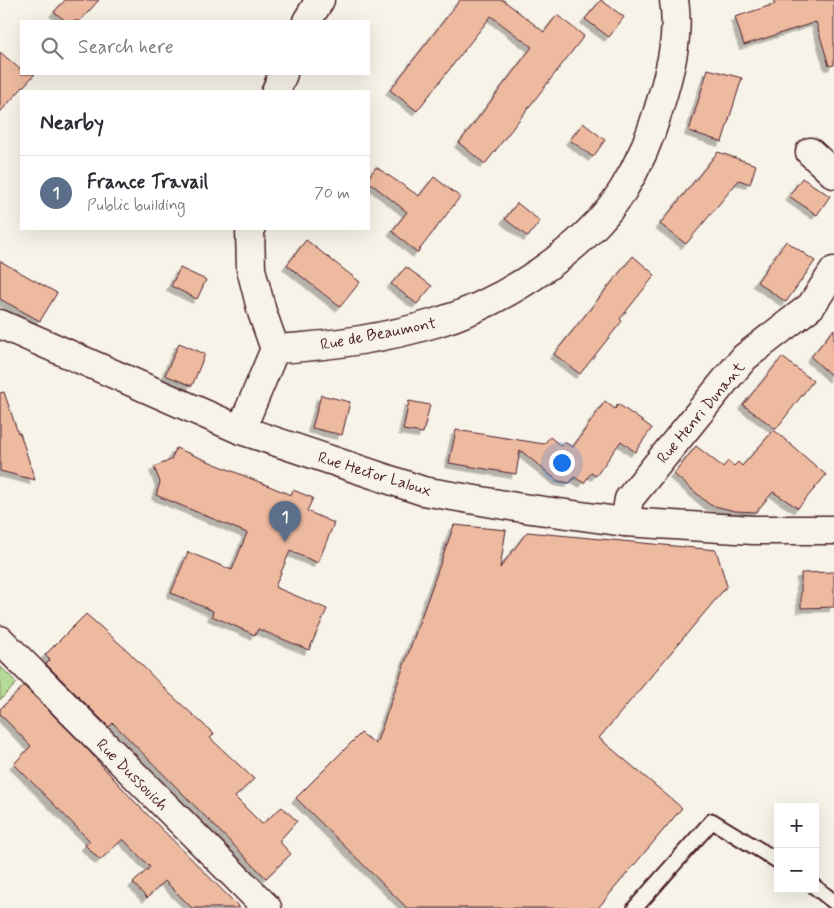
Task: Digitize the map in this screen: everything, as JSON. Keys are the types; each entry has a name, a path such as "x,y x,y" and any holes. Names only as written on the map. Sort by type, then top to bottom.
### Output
{"street":[{"path":"309,20 320,0"},
{"name":"Rue de Beaumont","path":"275,349 352,342 437,323 471,310 512,290 550,265 605,214 623,190 641,158 656,118 675,47 677,17 674,0"},
{"path":"276,90 283,75"},
{"path":"810,152 834,174"},
{"path":"241,430 275,349 262,312 251,269 250,230"},
{"name":"Rue Henri Dunant","path":"625,522 630,498 728,377 745,357 811,306 834,271"},
{"name":"Rue Hector Laloux","path":"0,324 241,430 423,491 516,507 625,522 753,530 834,530"},
{"name":"Rue Dussouich","path":"0,640 267,908"}],"lane":[{"path":"635,908 712,821 774,860"},
{"path":"819,890 834,902"}],"green space":[{"path":"0,666 17,683 0,700"}],"building":[{"path":"65,0 99,0 81,20 65,20 54,12"},
{"path":"460,0 503,0 544,32 557,15 584,36 485,164 459,143 532,47 491,16 417,111 390,90"},
{"path":"601,0 624,17 609,37 585,19"},
{"path":"773,0 834,0 834,65 829,66 816,22 744,45 735,17 775,4"},
{"path":"0,52 20,69 20,75 34,75 0,112"},
{"path":"708,69 742,78 722,142 689,131"},
{"path":"583,123 605,140 593,157 570,140"},
{"path":"718,152 756,165 750,184 739,180 686,244 660,224"},
{"path":"376,167 419,196 434,177 460,197 417,253 392,231 407,212 370,183 370,176"},
{"path":"802,178 830,196 817,215 789,196"},
{"path":"517,203 540,221 528,237 505,219"},
{"path":"306,240 360,282 340,307 287,265"},
{"path":"786,241 815,261 786,302 757,282"},
{"path":"633,256 655,275 580,374 554,354"},
{"path":"0,261 57,293 40,321 0,299"},
{"path":"406,267 432,286 417,304 391,284"},
{"path":"180,268 206,280 197,299 171,286"},
{"path":"834,329 834,378 811,357"},
{"path":"179,343 205,354 192,386 165,375"},
{"path":"782,357 813,381 776,429 743,405"},
{"path":"4,392 35,480 0,471 0,393"},
{"path":"321,395 350,402 342,435 312,428"},
{"path":"409,401 430,405 423,433 403,430"},
{"path":"605,401 615,409 618,404 652,428 635,452 621,441 596,476 591,473 584,483 574,477 570,483 558,481 520,450 516,474 449,463 456,430 544,444 550,437 561,446 564,442 573,447"},
{"path":"774,430 826,475 798,508 773,492 756,512 735,511 710,505 674,474 696,446 723,467 728,461 734,466 738,462 742,466"},
{"path":"176,448 291,495 293,490 313,498 307,511 334,523 318,563 290,551 275,587 327,609 309,650 258,629 255,635 212,616 213,611 171,593 188,552 232,570 247,533 156,495 160,482 154,467 171,460"},
{"path":"454,525 506,530 500,568 527,532 716,550 727,586 599,738 682,808 598,908 407,908 296,798 361,733 376,744"},
{"path":"834,572 834,607 801,608 801,573"},
{"path":"86,614 128,651 169,693 214,734 210,738 254,779 235,797 262,824 282,807 297,821 279,841 291,854 266,878 113,723 109,727 46,664 50,660 45,655"},
{"path":"24,686 240,908 192,908 165,881 147,898 133,883 150,867 123,839 100,860 85,845 90,841 14,764 31,746 0,714 0,709"}],"place":[{"name":"France Travail","path":"285,542"}]}
